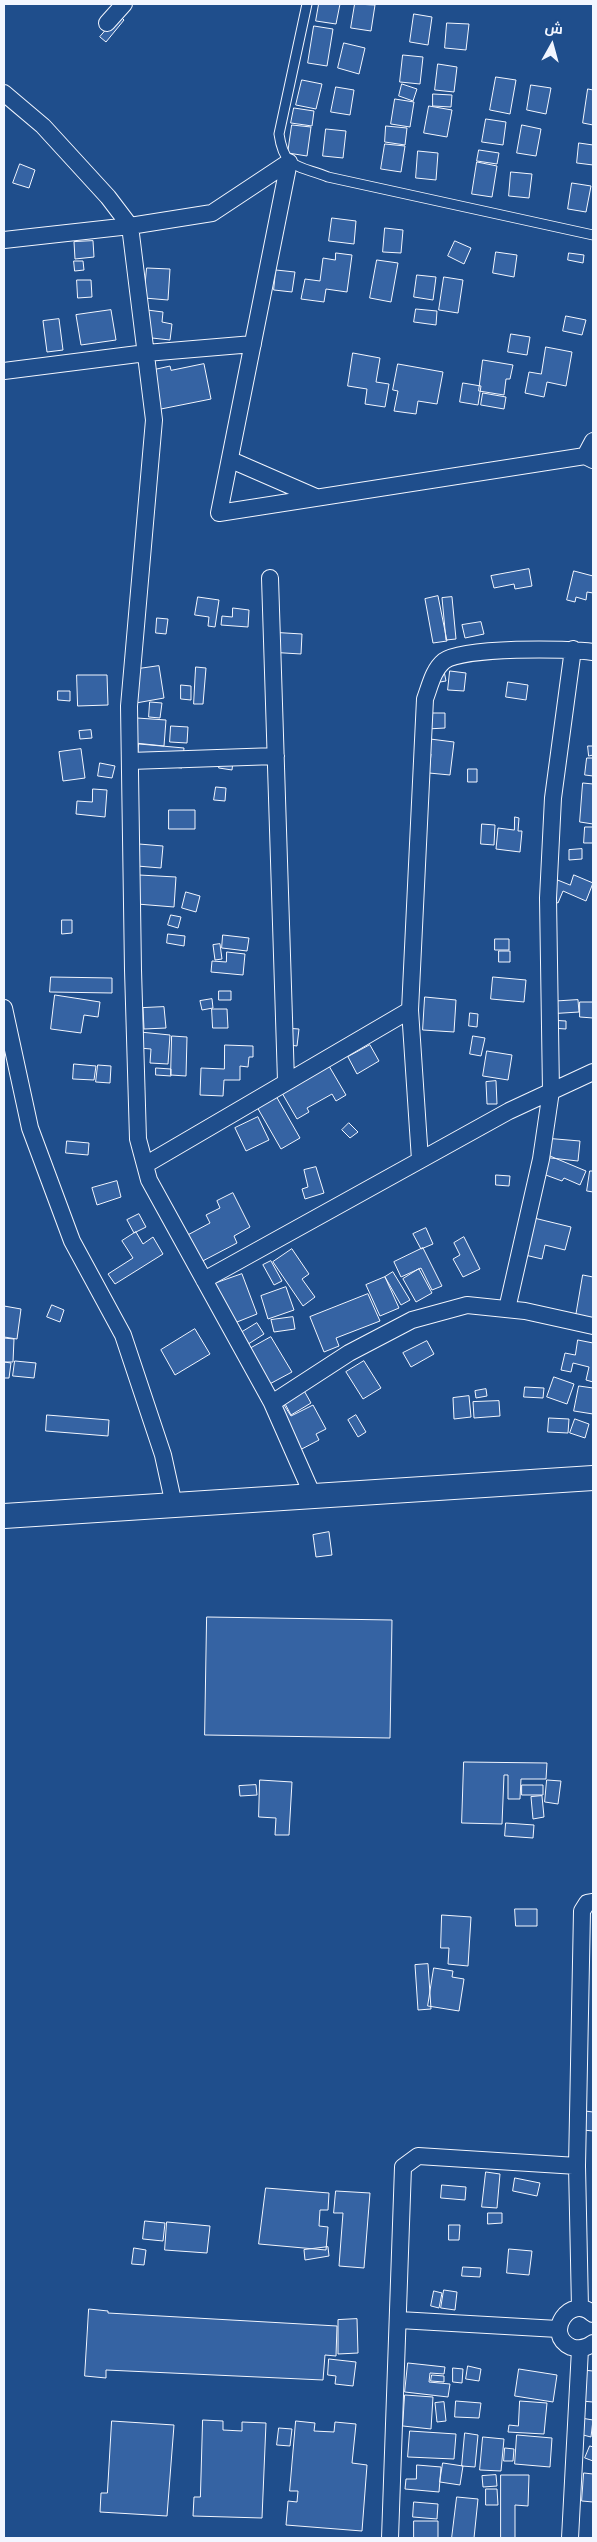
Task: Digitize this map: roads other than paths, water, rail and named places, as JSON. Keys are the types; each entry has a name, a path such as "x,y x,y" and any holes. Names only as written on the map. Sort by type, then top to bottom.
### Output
{"main road":[{"path":"4,1516 593,1478"}],"street":[{"path":"107,23 124,4"},
{"path":"4,93 43,126 108,197 130,226 154,420 129,706 132,970 138,1139 149,1180 272,1403 313,1496"},
{"path":"4,240 130,226 212,213 289,162"},
{"path":"289,162 219,513 589,458 593,441"},
{"path":"4,371 146,353 253,344"},
{"path":"231,460 317,497"},
{"path":"270,578 286,1081"},
{"path":"420,1160 410,1010 425,699 435,672 445,660 474,652 573,649 593,652"},
{"path":"507,1309 541,1159 551,1092 548,889 553,798 573,649"},
{"path":"130,761 276,756"},
{"path":"4,1008 30,1128 72,1241 123,1335 163,1455 174,1505"},
{"path":"145,1164 410,1010"},
{"path":"204,1280 509,1111 593,1072"},
{"path":"272,1403 349,1353 412,1320 467,1305 507,1309 593,1326"},
{"path":"570,2538 586,2346 566,2344 561,2338 558,2329 560,2320 566,2312 587,2311 577,2166 582,1911 587,1903 593,1902"},
{"path":"390,2538 403,2167 418,2156 577,2166"},
{"path":"399,2320 558,2329"}],"lane":[{"path":"307,4 280,134 282,152 289,162 328,177 593,235"}]}
